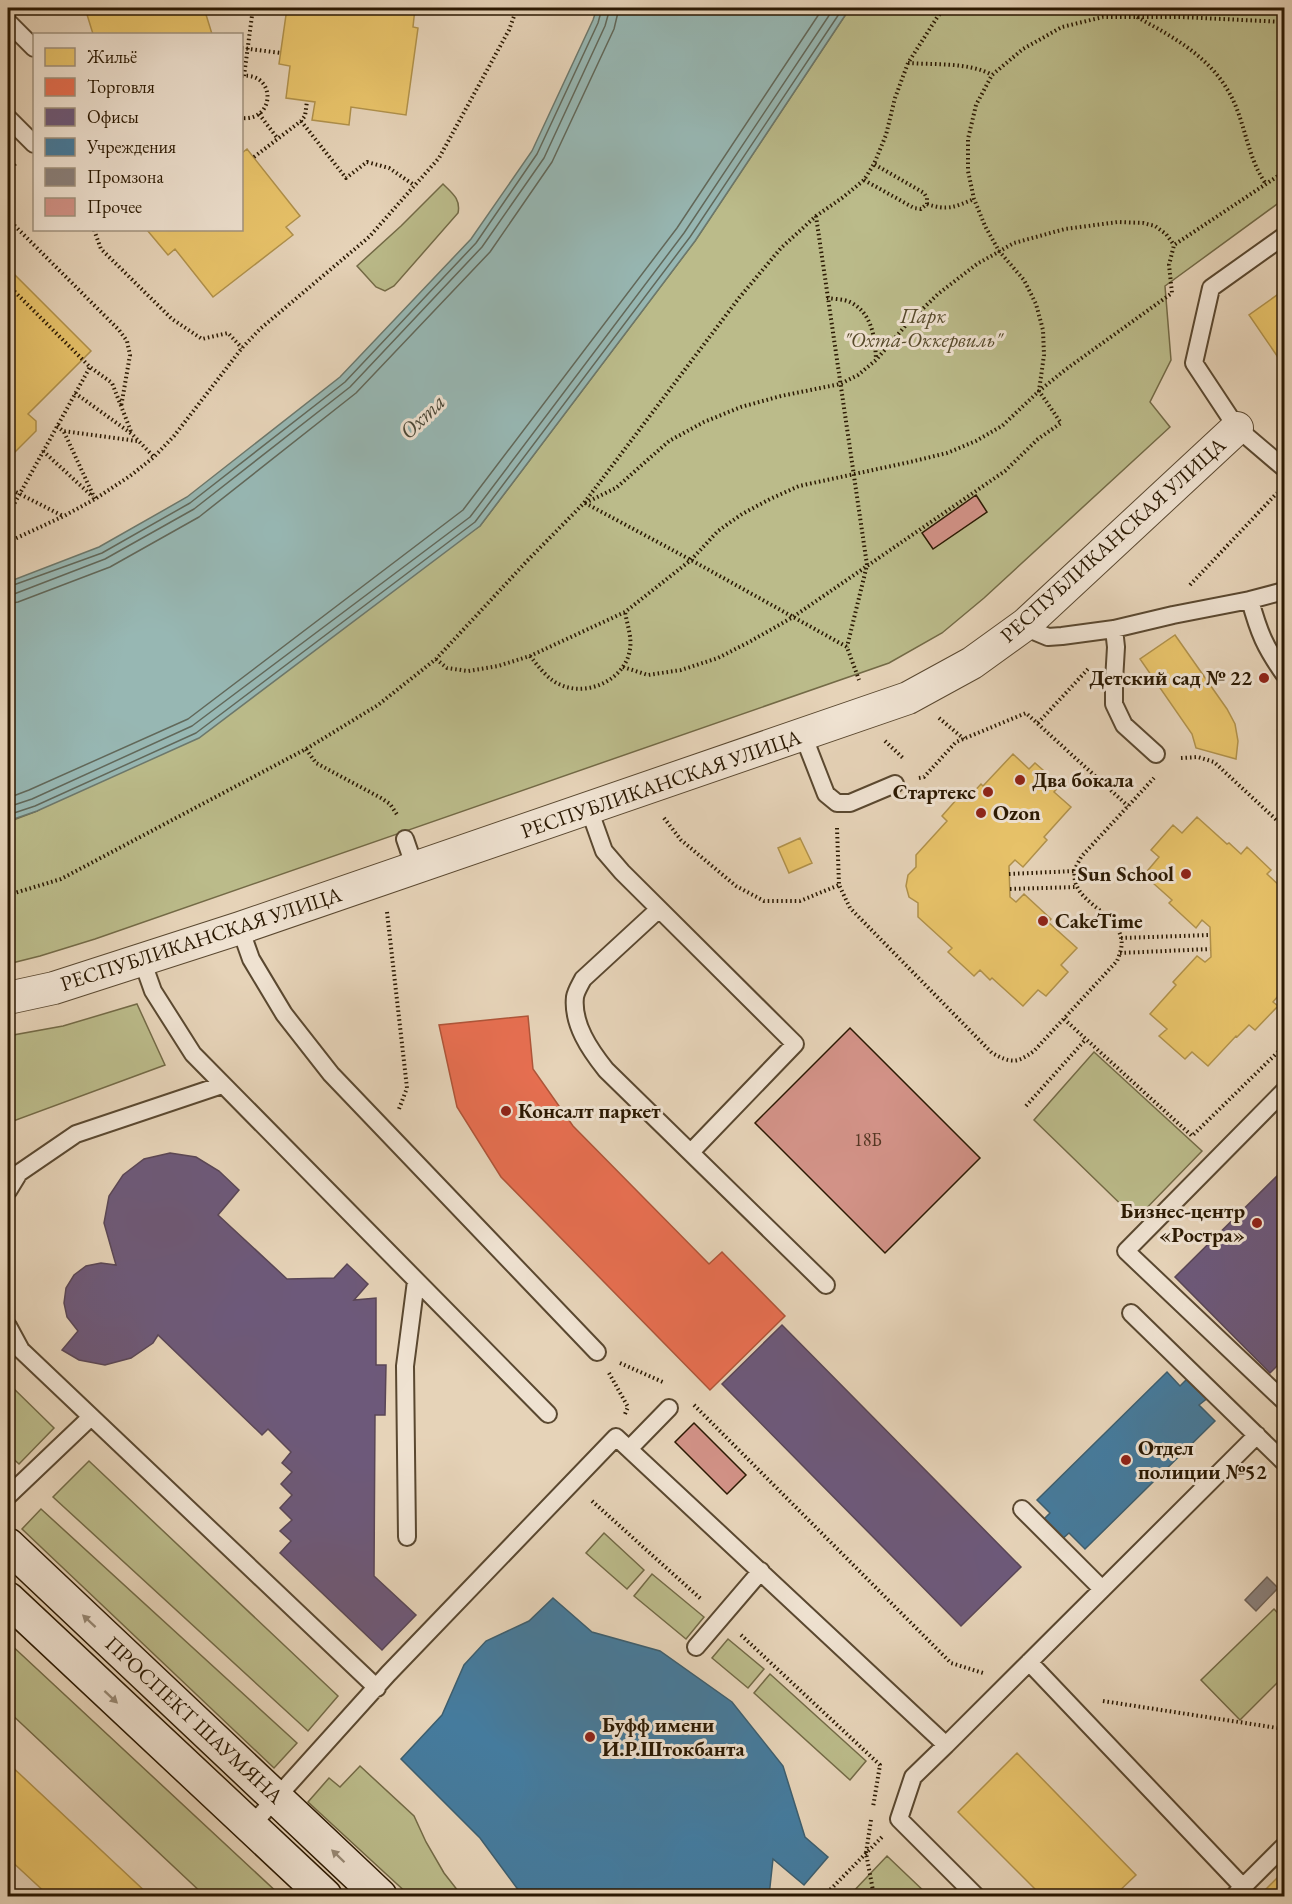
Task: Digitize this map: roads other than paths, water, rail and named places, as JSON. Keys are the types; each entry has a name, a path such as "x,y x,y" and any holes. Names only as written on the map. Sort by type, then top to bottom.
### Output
{"street":[{"name":"РЕСПУБЛИКАНСКАЯ УЛИЦА","path":"8,998 54,988 240,928 909,698 972,663 1026,624 1237,428"},
{"name":"ПРОСПЕКТ ШАУМЯНА","path":"8,1545 380,1896"},
{"name":"ПРОСПЕКТ ШАУМЯНА","path":"8,1599 325,1896"}],"lane":[{"path":"8,22 33,47"},
{"path":"8,118 33,143"},
{"path":"1284,236 1210,288 1194,363 1237,428 1284,468"},
{"path":"1026,624 1035,632 1048,637 1062,636 1114,629 1284,591"},
{"path":"1250,600 1258,631 1284,674"},
{"path":"1114,629 1116,647 1113,681 1114,704 1124,724 1156,754"},
{"path":"803,735 826,794 837,803 850,803 895,784"},
{"path":"589,809 604,851 622,872 795,1044 691,1152"},
{"path":"405,839 415,868"},
{"path":"659,909 583,979 575,994 575,1011 582,1031 592,1052 606,1070 826,1285"},
{"path":"240,928 251,959 284,1014 331,1074 597,1352"},
{"path":"142,960 153,992 193,1054 548,1414"},
{"path":"8,1191 19,1173 76,1134 222,1085"},
{"path":"1284,1091 1126,1251 1284,1401"},
{"path":"407,1537 405,1366 416,1281"},
{"path":"1131,1313 1284,1462"},
{"path":"8,1326 21,1350 377,1688"},
{"path":"629,1449 669,1408"},
{"path":"8,1496 91,1417"},
{"path":"976,1896 899,1819 914,1778 1257,1435"},
{"path":"250,1827 377,1688 616,1437 946,1745"},
{"path":"1022,1509 1102,1589"},
{"path":"696,1647 761,1571"},
{"path":"1029,1662 1239,1892 1284,1846"}],"water":[{"name":"Охта","path":"597,8 850,8 695,241 480,526 199,738 37,811 8,821 8,582 99,547 187,497 340,377 471,239 532,151"}],"place":[{"name":"Детский сад № 22","path":"1264,678"},
{"name":"Два бокала","path":"1020,780"},
{"name":"Стартекс","path":"988,792"},
{"name":"Ozon","path":"981,813"},
{"name":"Sun School","path":"1186,874"},
{"name":"CakeTime","path":"1043,921"},
{"name":"Консалт паркет","path":"506,1111"},
{"name":"Бизнес-центр «Ростра»","path":"1257,1223"},
{"name":"Отдел полиции №52","path":"1126,1460"},
{"name":"Буфф имени И.Р.Штокбанта","path":"590,1737"}],"park label":[{"name":"Парк \"Охта-Оккервиль\"","path":"923,328"}]}
